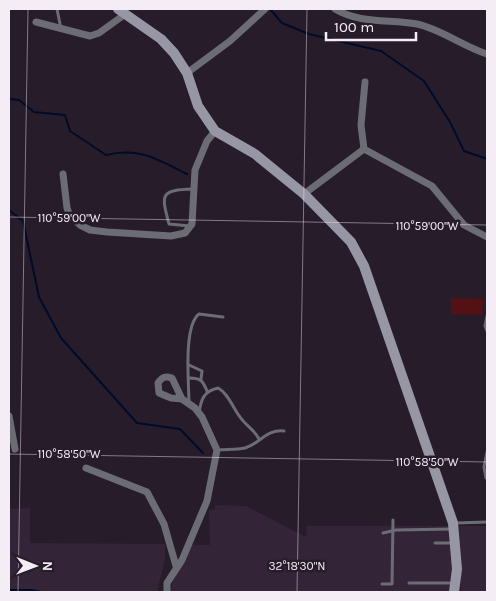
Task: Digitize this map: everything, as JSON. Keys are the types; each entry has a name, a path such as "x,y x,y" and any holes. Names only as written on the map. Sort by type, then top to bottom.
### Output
{"street":[{"path":"334,9 350,16 368,20 417,24 487,54"},
{"path":"187,73 230,41 262,10"},
{"path":"36,22 90,36 99,34 121,12 161,39 187,73 198,106 215,131 254,154 304,194 352,242 364,266 453,526 455,588"},
{"path":"364,149 361,125 365,82"},
{"path":"63,174 67,208 70,216 80,225 90,230 171,236 185,233 190,226 195,170 199,157 215,131"},
{"path":"304,194 364,149"},
{"path":"364,149 432,186 464,225 487,237"},
{"path":"167,592 167,583 176,566 182,560 209,496 217,450 199,414 182,399"},
{"path":"9,416 16,449"},
{"path":"86,468 147,492 164,524 176,566"}],"lane":[{"path":"57,9 61,29"},
{"path":"190,226 169,224 163,200 167,193 172,190 194,189"},
{"path":"189,404 190,327 196,316 204,313 223,317"},
{"path":"487,316 487,331"},
{"path":"189,365 202,371 201,379 207,392"},
{"path":"189,378 201,379"},
{"path":"199,414 202,399 207,392 218,388 224,391 242,420 253,429 259,439"},
{"path":"217,450 245,448 274,430 284,431"},
{"path":"486,478 484,467 487,452"},
{"path":"382,584 392,584 393,520"},
{"path":"383,532 487,522"},
{"path":"435,543 455,543"},
{"path":"409,583 455,588"}],"shaded area":[{"path":"451,298 483,299 482,315 451,314"},
{"path":"215,505 246,506 306,537 307,526 450,526 453,553 451,592 171,592 172,584 190,545 210,545 209,510 215,509"},
{"path":"30,508 30,543 165,544 165,559 157,592 9,592 9,509"},
{"path":"457,526 487,526 487,592 461,592 460,546"}],"waterway":[{"path":"270,9 282,23 309,34 381,51 424,81 450,122 464,151 487,159"},
{"path":"9,99 19,100 34,112 65,115 70,131 106,155 128,152 148,156 187,174"},
{"path":"9,210 23,221 39,297 61,338 137,423 180,429 203,453"},
{"path":"9,590 41,592"}]}
